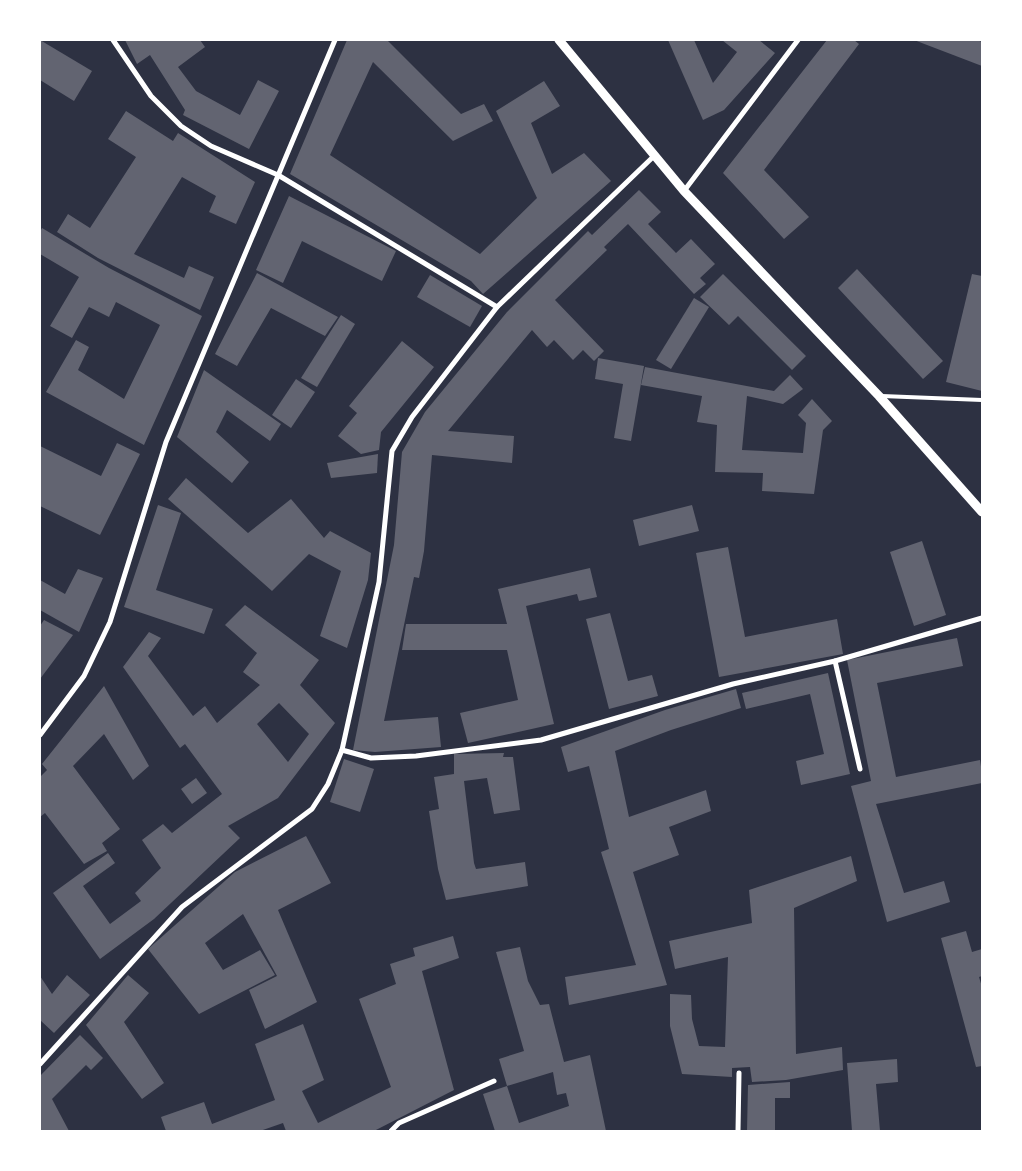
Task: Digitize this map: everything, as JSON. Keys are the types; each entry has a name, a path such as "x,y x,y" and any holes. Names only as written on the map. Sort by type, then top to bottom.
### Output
{"street":[{"path":"113,40 151,96 181,126 211,146 278,175 497,307"},
{"path":"40,735 84,676 110,622 166,442 335,40"},
{"path":"558,40 684,191 879,396 982,512"},
{"path":"684,191 798,40"},
{"path":"40,1064 182,907 312,809 328,784 342,750 379,582 392,451 412,417 497,307 654,156"},
{"path":"342,750 371,758 416,756 541,740 733,684 835,661 982,618"},
{"path":"835,661 860,769"},
{"path":"738,1131 739,1074"},
{"path":"391,1131 399,1123 494,1081"}],"lane":[{"path":"879,396 982,400"}],"building":[{"path":"40,40 92,71 74,101 40,80"},
{"path":"125,40 200,40 205,47 178,67 196,91 240,115 258,80 279,91 249,149 183,115 185,110 150,55 137,64"},
{"path":"347,40 387,40 461,114 484,104 493,121 453,141 373,62 330,155 480,254 537,198 496,111 544,81 560,106 531,123 552,174 584,153 611,181 483,294 471,281 290,174"},
{"path":"668,40 694,40 713,83 737,52 722,40 759,40 775,53 724,110 703,120"},
{"path":"827,40 854,40 859,44 764,170 809,217 784,239 723,173"},
{"path":"914,40 977,40 982,42 982,66"},
{"path":"126,111 173,141 178,133 255,182 236,224 209,212 216,196 182,177 134,254 184,278 189,266 214,277 200,310 98,258 57,232 68,214 90,228 136,157 108,139"},
{"path":"639,190 661,212 648,224 676,253 691,239 715,264 700,278 706,284 694,294 628,224 604,247 607,250 555,300 604,351 594,361 583,350 573,360 554,340 547,347 532,330 448,431 514,436 512,463 432,455 424,551 419,578 414,577 384,721 438,717 441,747 375,752 353,750 394,545 402,452 425,412 507,312 588,231 592,235"},
{"path":"289,196 396,251 382,281 302,241 283,283 256,270"},
{"path":"42,228 109,268 202,316 144,445 46,392 76,340 89,347 78,370 124,399 160,325 116,302 109,317 89,307 72,338 50,326 79,277 40,254 40,232"},
{"path":"857,269 943,361 923,379 838,288"},
{"path":"257,273 338,317 325,336 271,308 237,366 215,354"},
{"path":"723,274 806,356 792,370 738,316 729,325 700,297"},
{"path":"972,274 982,276 982,391 946,382"},
{"path":"430,275 482,306 470,327 417,297"},
{"path":"694,298 709,307 671,369 656,360"},
{"path":"341,315 355,324 317,387 301,378"},
{"path":"402,341 434,367 381,432 379,450 361,454 338,436 357,413 349,406"},
{"path":"598,358 644,366 631,441 614,438 623,384 595,379"},
{"path":"645,367 774,391 790,375 803,389 783,404 747,396 742,450 803,453 806,423 798,415 812,399 832,421 823,430 814,494 762,491 763,473 715,472 717,425 697,422 702,396 641,385"},
{"path":"204,370 281,424 270,441 227,410 216,432 249,462 232,483 177,437"},
{"path":"296,379 315,392 291,428 272,415"},
{"path":"117,443 140,454 100,535 40,506 40,446 101,476"},
{"path":"378,454 377,473 331,478 327,463"},
{"path":"186,478 248,533 291,499 324,538 330,531 371,553 368,580 347,648 320,636 341,571 309,554 272,591 168,499"},
{"path":"158,505 181,513 156,590 213,609 204,634 124,607"},
{"path":"692,505 699,531 639,546 633,520"},
{"path":"922,541 946,615 914,626 890,552"},
{"path":"728,547 745,637 837,619 843,654 719,677 696,553"},
{"path":"590,568 597,597 579,601 577,594 526,606 554,724 468,743 460,713 518,700 507,650 402,650 406,624 507,624 498,589"},
{"path":"78,569 103,578 79,632 40,610 40,580 65,594"},
{"path":"245,605 319,660 300,685 335,723 278,798 228,826 240,838 154,919 100,959 53,893 108,853 115,863 83,886 110,924 141,901 135,893 161,868 142,840 163,824 172,833 222,794 185,744 180,748 123,667 149,632 161,638 148,656 193,716 205,706 217,723 260,685 243,672 257,653 225,625","holes":["279,703 309,734 288,762 257,724"]},
{"path":"610,613 628,681 652,675 658,696 609,709 586,619"},
{"path":"44,620 73,635 40,679 40,626"},
{"path":"957,638 963,666 877,683 896,777 980,760 982,773 982,783 876,804 904,893 944,881 950,902 887,922 851,786 871,781 847,660"},
{"path":"828,673 850,774 801,785 796,761 824,754 810,694 746,709 742,693"},
{"path":"104,686 149,766 133,780 104,734 73,766 120,829 102,843 107,851 84,864 45,813 40,817 40,777 47,770 42,764"},
{"path":"736,689 741,708 671,730 615,751 629,817 706,790 711,811 669,827 679,855 633,872 667,985 569,1005 565,977 636,965 601,852 609,849 589,766 568,772 561,747 665,710"},
{"path":"504,753 503,757 513,757 520,810 494,814 487,778 464,781 474,863 476,869 525,862 528,886 446,900 438,869 429,811 439,809 434,777 454,774 454,754"},
{"path":"344,759 374,769 360,812 330,802"},
{"path":"196,778 207,793 192,804 181,789"},
{"path":"306,836 331,883 278,910 317,1002 265,1029 249,990 277,976 243,914 205,943 223,970 260,950 275,975 199,1014 148,949 235,872"},
{"path":"851,856 857,881 794,908 796,1054 842,1047 843,1070 786,1080 752,1082 750,1067 732,1068 732,1077 682,1074 670,1026 670,994 691,995 692,1019 699,1046 725,1047 728,957 675,969 669,941 752,923 749,890"},
{"path":"966,931 972,952 982,949 982,976 979,977 982,987 982,1066 976,1067 941,938"},
{"path":"453,936 459,958 422,971 454,1090 374,1131 286,1131 283,1123 260,1131 166,1131 161,1117 204,1102 212,1124 275,1100 255,1044 303,1024 324,1080 302,1091 318,1123 391,1087 359,999 396,984 390,964 415,956 413,948"},
{"path":"520,947 528,981 540,1005 549,1004 564,1062 590,1055 606,1131 495,1131 483,1094 507,1086 499,1059 524,1051 496,952","holes":["553,1072 557,1095 566,1093 569,1106 519,1123 507,1086"]},
{"path":"67,975 90,995 54,1033 40,1020 40,976 52,994"},
{"path":"128,975 149,993 124,1022 164,1083 142,1099 86,1025"},
{"path":"80,1035 103,1058 91,1070 86,1065 52,1099 69,1131 40,1131 40,1076"},
{"path":"897,1059 898,1082 876,1084 880,1131 852,1131 847,1063"},
{"path":"790,1082 790,1098 775,1098 775,1131 747,1131 748,1085"}]}
